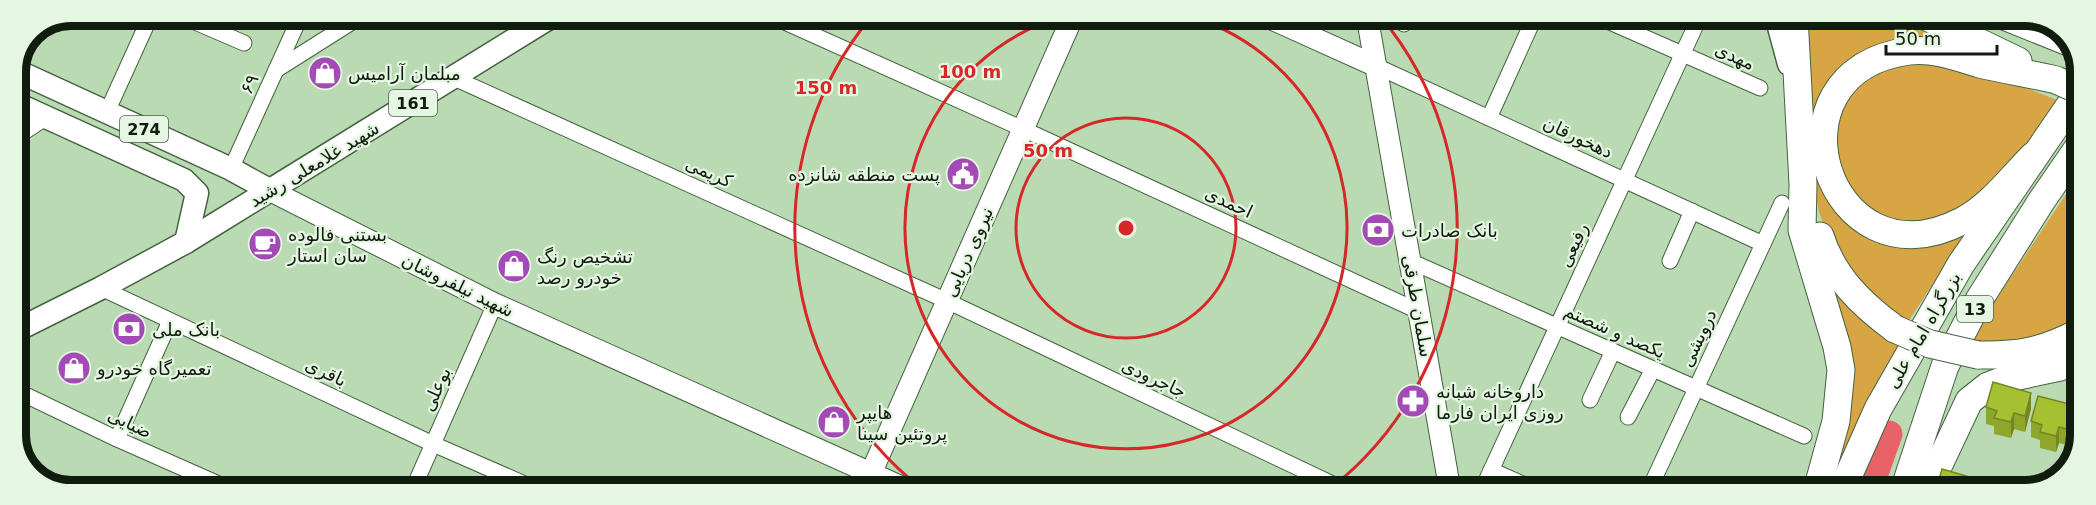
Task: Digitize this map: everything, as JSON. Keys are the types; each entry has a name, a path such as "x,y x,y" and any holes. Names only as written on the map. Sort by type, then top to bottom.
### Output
{"highway":[{"path":"1794,25 1803,184 1802,230 1837,346 1841,370 1836,421 1820,480"},
{"path":"1944,25 2070,86"},
{"path":"2029,25 2050,33"},
{"path":"2032,156 1987,202 1965,220 1937,231 1908,235 1869,223 1845,204 1833,186 1826,168 1823,137 1828,111 1853,74 1865,65 1893,54 1911,51 1943,53 2070,86"},
{"name":"بزرگراه امام علی","path":"1846,480 1878,409 1955,274 2032,156 2070,90"},
{"name":"بزرگراه امام علی","path":"1907,480 1945,366 1979,300 2070,159"},
{"path":"1803,184 1824,248 1835,270 1846,286 1862,302 1895,329 1930,344 1978,355 2009,356 2035,351 2070,336"},
{"path":"1932,480 1969,401 1988,386 2009,378 2060,367 2070,362"}],"main road":[{"name":"شهید غلامعلی رشید","path":"26,326 186,242 538,25"},
{"name":"نیروی دریایی","path":"867,480 1070,25"},
{"path":"1285,25 1376,66"},
{"name":"سلمان طرقی","path":"1369,25 1448,480"},
{"path":"1778,25 1798,104"},
{"name":"شهید نیلفروشان","path":"25,75 231,169 495,304 865,480"},
{"name":"274","path":"25,107 184,180 197,193 186,242"},
{"name":"شهید غلامعلی رشید","path":"26,340 101,288"}],"street":[{"path":"107,112 146,25"},
{"path":"202,25 244,43"},
{"name":"۶۹","path":"231,169 296,25"},
{"path":"276,70 347,25"},
{"name":"احمدی","path":"791,25 1418,311"},
{"path":"1489,118 1531,25"},
{"name":"مهدی","path":"1616,25 1760,88"},
{"name":"رفیعی","path":"1486,480 1696,25"},
{"name":"دهخورقان","path":"1376,66 1763,244"},
{"name":"کریمی","path":"454,78 947,301"},
{"path":"25,131 47,117"},
{"name":"درویشی","path":"1654,480 1782,203"},
{"path":"1670,261 1692,211"},
{"name":"یکصد و شصتم","path":"1410,261 1804,436"},
{"name":"باقری","path":"101,288 433,444 515,480"},
{"name":"جاجرودی","path":"947,301 1324,480"},
{"name":"بوعلی","path":"416,480 495,304"},
{"path":"117,439 170,321"},
{"path":"1590,400 1614,351"},
{"path":"1628,417 1653,369"},
{"name":"ضیایی","path":"26,395 210,480"},
{"path":"1491,470 1514,480"}],"shaded area":[{"path":"1801,25 1914,25 1982,60 1908,46 1820,115 1864,228 1982,215 1951,256 1906,325 1885,312 1831,247 1819,212 1814,186"},
{"path":"1890,61 1964,64 2057,100 1993,191 1967,213 1890,226 1844,192 1831,119 1841,97"},
{"path":"2070,188 2070,329 2048,339 1969,345 1989,310"},
{"path":"1823,261 1902,340 1835,474 1840,432"}],"building":[{"path":"1993,382 2031,393 2025,416 2014,413 2011,422 1994,418 1997,411 1986,407"},
{"path":"2038,396 2070,404 2070,430 2059,427 2056,436 2040,432 2042,425 2031,421"},
{"path":"1942,469 1980,480 1939,480"}],"waterway":[{"path":"1873,480 1889,434"}],"place":[{"name":"مبلمان آرامیس","path":"325,73"},
{"name":"پست منطقه شانزده","path":"963,174"},
{"name":"بانک صادرات","path":"1378,230"},
{"name":"بستنی فالوده سان استار","path":"265,244"},
{"name":"تشخیص رنگ خودرو رصد","path":"514,266"},
{"name":"بانک ملی","path":"129,329"},
{"name":"تعمیرگاه خودرو","path":"74,368"},
{"name":"داروخانه شبانه روزی ایران فارما","path":"1413,401"},
{"name":"هایپر پروتئین سینا","path":"834,422"}]}
